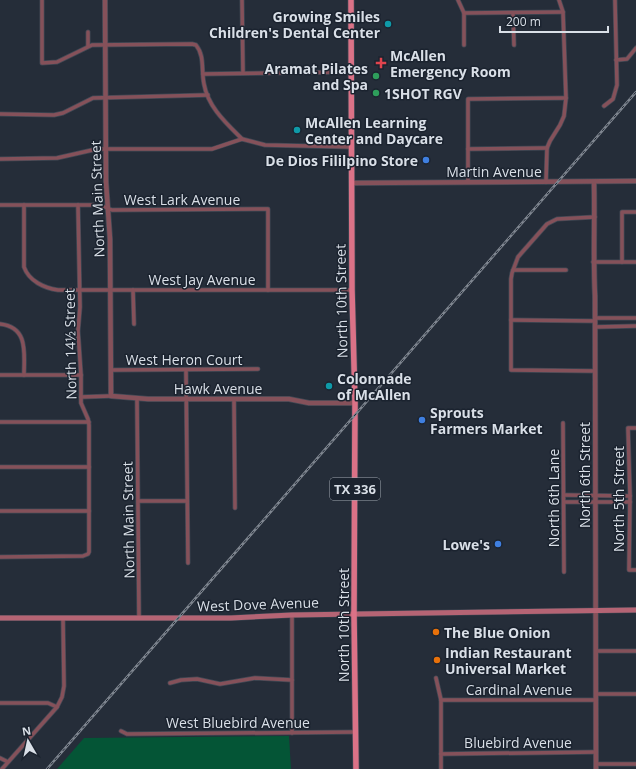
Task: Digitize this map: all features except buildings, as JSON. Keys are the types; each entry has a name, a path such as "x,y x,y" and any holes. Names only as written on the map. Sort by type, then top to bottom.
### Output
{"main road":[{"name":"North 10th Street","path":"351,0 352,290 355,403 354,614 356,769"},
{"name":"West Dove Avenue","path":"0,618 231,618 292,614 636,610"}],"street":[{"path":"42,0 42,63 53,63 60,61 88,46 106,44 196,45 202,54 204,85 215,110 242,139 265,145 352,147"},
{"name":"North Main Street","path":"105,0 106,182 110,239 110,396"},
{"path":"242,0 243,73"},
{"path":"458,0 464,13 464,45"},
{"path":"546,182 547,148 564,116 566,98 563,12 559,0"},
{"path":"604,106 612,102 617,85 615,0"},
{"path":"464,13 563,12"},
{"path":"513,13 514,45"},
{"path":"88,32 88,46"},
{"path":"616,60 627,59 636,48"},
{"path":"203,74 351,72"},
{"path":"0,114 54,115 63,113 93,98 208,95"},
{"path":"468,182 468,99 566,98"},
{"path":"0,159 57,158 93,150 107,149 212,150 242,139"},
{"path":"468,149 547,148"},
{"name":"Martin Avenue","path":"352,183 636,181"},
{"name":"North 6th Street","path":"594,182 595,217 593,262 595,320 596,766"},
{"name":"West Lark Avenue","path":"0,205 78,205 102,206 108,209 268,209 268,290"},
{"name":"West Jay Avenue","path":"24,205 24,267 26,274 45,287 52,289 352,290"},
{"name":"North 14½ Street","path":"0,557 83,556 90,552 89,422 82,407 78,331 80,290 78,205"},
{"path":"622,262 622,212 636,212"},
{"path":"595,217 557,218 547,224 518,256 511,279 511,370 595,371"},
{"path":"593,262 636,262"},
{"path":"513,270 566,270"},
{"path":"134,290 134,324"},
{"path":"511,320 595,320 636,318"},
{"path":"0,324 14,329 21,337 24,349 24,375"},
{"path":"595,327 636,326"},
{"name":"West Heron Court","path":"111,370 258,369"},
{"path":"186,370 186,501 188,563"},
{"path":"0,376 81,375"},
{"name":"Hawk Avenue","path":"81,397 110,396 137,399 289,399 309,404 355,403"},
{"name":"North Main Street","path":"137,399 139,618"},
{"path":"234,399 235,508"},
{"path":"0,422 89,422"},
{"name":"North 6th Lane","path":"564,423 564,572"},
{"name":"North 5th Street","path":"636,428 628,428 630,496 629,570 636,570"},
{"path":"0,467 90,466"},
{"path":"564,495 630,496"},
{"path":"138,501 186,501"},
{"path":"564,502 630,502"},
{"path":"0,511 90,511"},
{"path":"292,614 292,733"},
{"path":"2,769 57,707 62,697 64,686 63,618"},
{"path":"596,651 636,651"},
{"path":"170,683 181,680 197,679 220,684 255,678 292,680"},
{"path":"436,678 441,700 441,769"},
{"path":"596,694 636,694"},
{"name":"Cardinal Avenue","path":"441,700 596,700"},
{"path":"0,703 48,703 57,707"},
{"name":"West Bluebird Avenue","path":"122,730 127,734 356,732"},
{"name":"Bluebird Avenue","path":"441,754 596,752"},
{"path":"0,758 8,762"},
{"path":"596,766 636,764"}],"green space":[{"path":"289,736 291,769 57,769 84,738"}],"railway":[{"path":"47,769 636,92"}],"place":[{"name":"Growing Smiles Children's Dental Center","path":"388,24"},
{"name":"McAllen Emergency Room","path":"381,63"},
{"name":"Aramat Pilates and Spa","path":"376,76"},
{"name":"1SHOT RGV","path":"376,93"},
{"name":"McAllen Learning Center and Daycare","path":"297,130"},
{"name":"De Dios Fililpino Store","path":"426,160"},
{"name":"Colonnade of McAllen","path":"329,386"},
{"name":"Sprouts Farmers Market","path":"422,420"},
{"name":"Lowe's","path":"498,544"},
{"name":"The Blue Onion","path":"436,632"},
{"name":"Indian Restaurant Universal Market","path":"437,660"}]}
